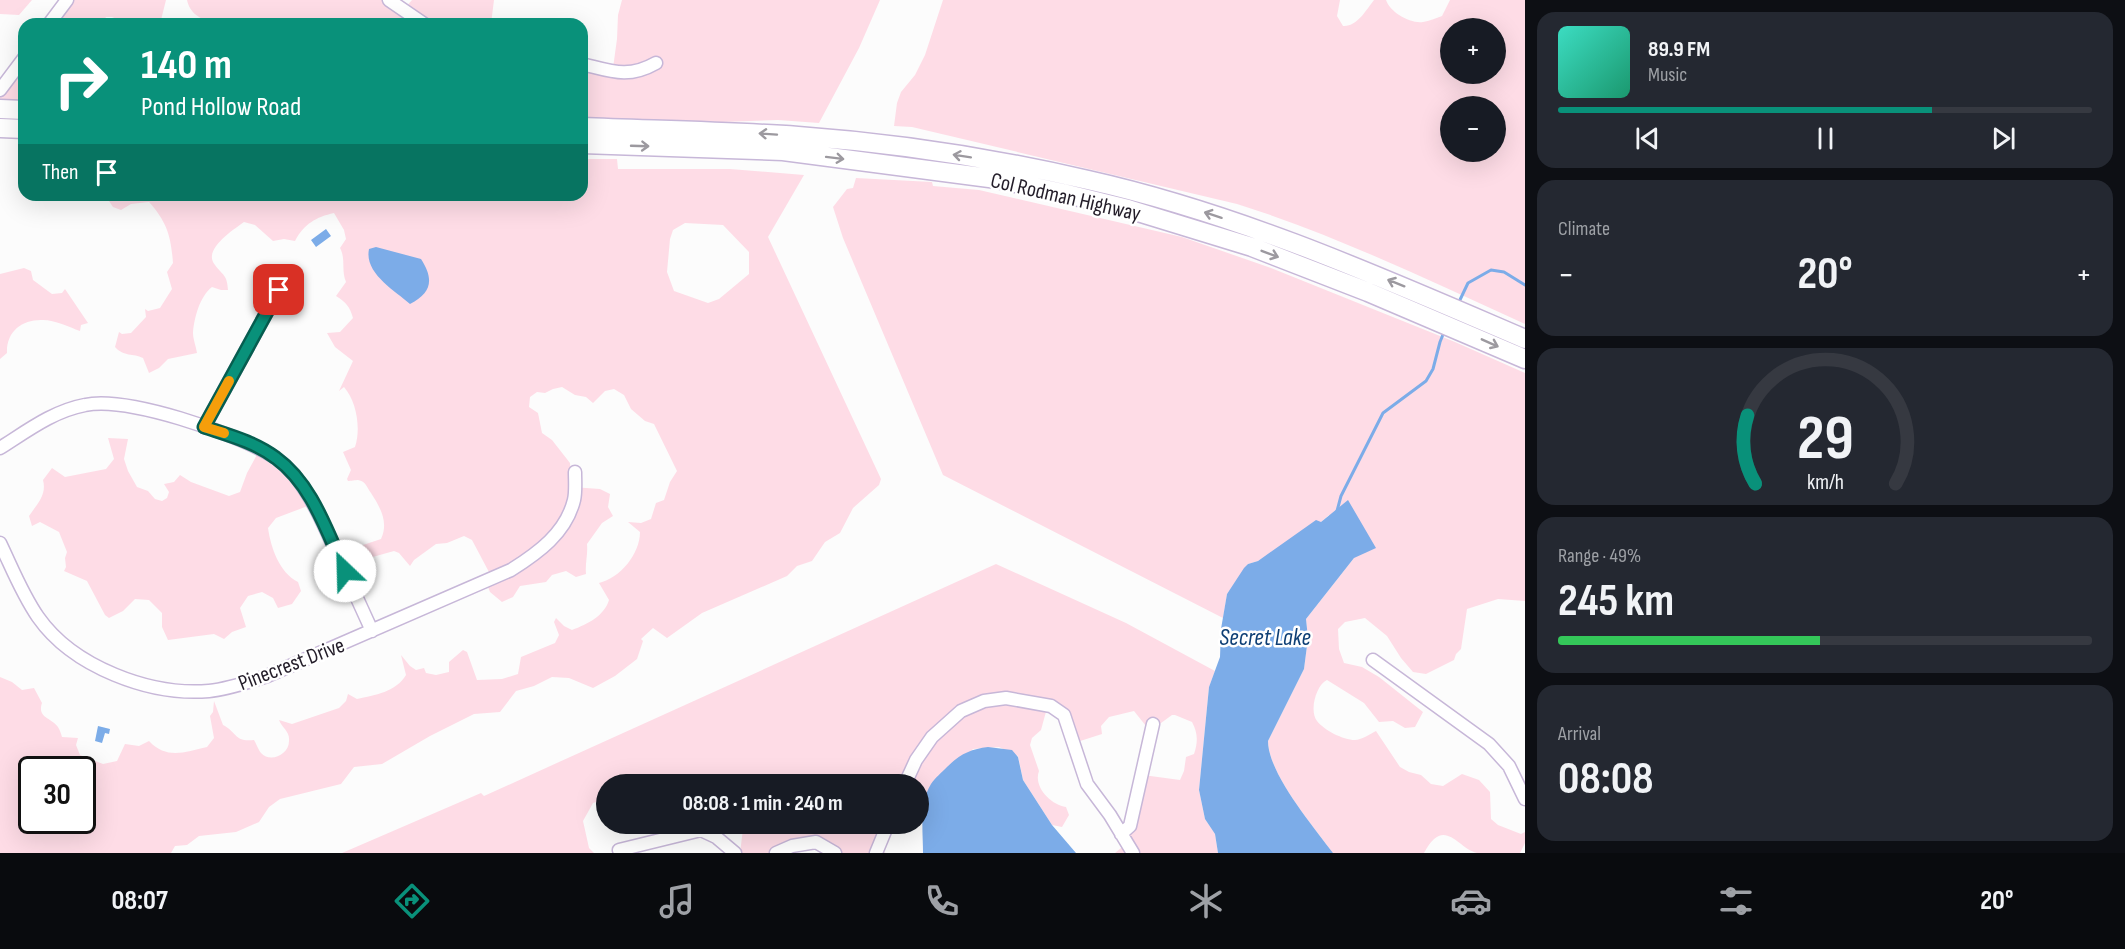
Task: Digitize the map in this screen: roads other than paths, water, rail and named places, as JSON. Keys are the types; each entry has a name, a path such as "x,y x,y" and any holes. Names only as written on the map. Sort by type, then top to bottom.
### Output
{"highway":[{"path":"0,110 18,110"},
{"name":"Col Rodman Highway","path":"588,127 801,136 963,156 1079,178 1174,203 1276,236 1375,274 1525,359"},
{"path":"0,128 18,129"},
{"name":"Col Rodman Highway","path":"588,144 783,151 997,178 1128,208 1252,247 1452,317 1525,339"}],"street":[{"path":"54,18 67,0"},
{"path":"390,0 416,18"},
{"path":"588,65 624,73 643,70 656,63"},
{"path":"0,90 18,66"},
{"path":"204,427 279,290"},
{"path":"0,448 55,415 69,409 96,403 127,405 234,436 274,456 295,476 318,511 372,631"},
{"name":"Pinecrest Drive","path":"0,543 39,619 81,656 112,673 148,686 190,691 230,687 267,676 511,570 538,552 560,529 574,499 575,472"},
{"path":"1373,660 1489,744 1509,766 1525,799"},
{"path":"909,774 915,760 932,737 961,711 984,701 1006,698 1029,700 1051,706 1064,715 1087,784 1110,815 1133,853"},
{"path":"1121,834 1130,826 1153,724"},
{"path":"619,850 701,830 711,834 735,853"},
{"path":"876,853 884,834"},
{"path":"776,853 792,846 816,842 835,853"}],"water":[{"path":"326,229 331,236 316,247 311,240"},
{"path":"376,247 421,259 429,279 429,285 423,295 410,304 382,280 371,266 369,258 369,249"},
{"name":"Secret Lake","path":"1348,500 1376,548 1354,558 1306,619 1308,638 1304,669 1268,741 1275,768 1283,783 1333,853 1218,853 1215,834 1205,819 1199,790 1209,687 1220,657 1221,629 1227,594 1248,564 1258,561 1316,520 1321,522"},
{"path":"98,726 110,729 109,734 105,733 102,743 95,741"},
{"path":"988,747 1012,750 1018,757 1023,780 1052,825 1076,853 923,853 922,834 929,834 929,788 931,784 961,755"}],"waterway":[{"path":"1458,304 1468,283 1491,270 1504,272 1525,285"},
{"path":"1337,511 1341,496 1383,413 1426,381 1433,369 1444,332"}]}
